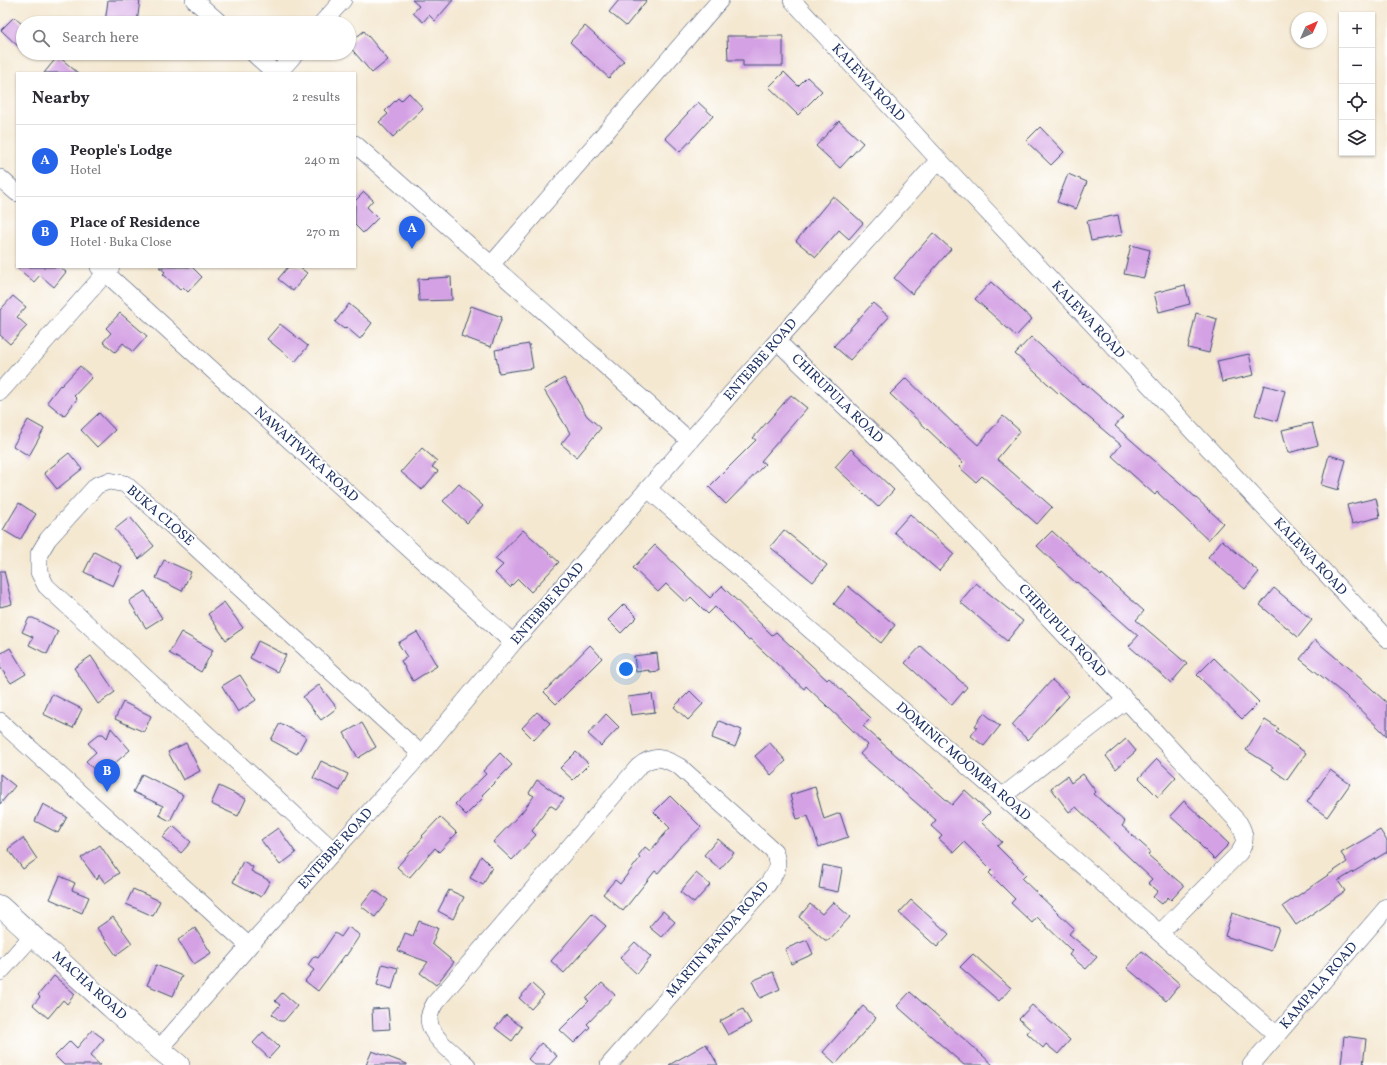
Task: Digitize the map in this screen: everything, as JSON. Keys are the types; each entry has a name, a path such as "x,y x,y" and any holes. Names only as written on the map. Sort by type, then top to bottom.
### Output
{"main road":[{"name":"MACHA ROAD","path":"0,906 159,1050 179,1065"}],"street":[{"path":"194,0 212,16"},
{"path":"328,16 343,0"},
{"path":"491,265 720,0"},
{"name":"KALEWA ROAD","path":"792,0 939,160 1387,639"},
{"path":"261,60 276,72"},
{"path":"278,72 289,60"},
{"path":"356,145 690,441"},
{"name":"ENTEBBE ROAD","path":"159,1050 248,946 421,754 513,643 777,341 939,160"},
{"path":"0,178 16,192"},
{"path":"0,392 105,269"},
{"name":"NAWAITWIKA ROAD","path":"105,269 513,643"},
{"name":"CHIRUPULA ROAD","path":"777,341 898,458 1126,700 1239,823 1246,838 1244,846 1239,853 1160,934"},
{"name":"BUKA CLOSE","path":"334,851 46,586 39,572 39,554 48,539 97,485 109,481 125,484 421,754"},
{"name":"DOMINIC MOOMBA ROAD","path":"648,489 1277,1035"},
{"path":"1003,796 1126,700"},
{"path":"0,721 248,946"},
{"name":"MARTIN BANDA ROAD","path":"467,1065 435,1035 429,1022 430,1012 435,1002 638,767 647,760 657,758 669,760 680,767 774,851 778,861 776,872 768,885 609,1065"},
{"name":"KAMPALA ROAD","path":"1252,1065 1387,907"},
{"path":"0,972 33,935"}],"building":[{"path":"108,0 140,0 138,16 106,16"},
{"path":"412,0 453,0 435,21 429,15 423,22 413,13 419,6"},
{"path":"619,0 647,0 626,26 609,12"},
{"path":"14,17 16,19 16,44 1,30"},
{"path":"585,26 624,61 609,78 570,42"},
{"path":"364,31 388,60 372,73 356,54 356,37"},
{"path":"727,36 783,36 783,66 743,66 743,60 728,60"},
{"path":"55,60 63,60 77,72 45,72"},
{"path":"784,72 798,86 807,77 822,91 798,115 769,87"},
{"path":"409,93 423,108 393,137 379,122 388,114 385,111 398,98 401,101"},
{"path":"698,102 713,116 680,152 665,138"},
{"path":"839,121 863,143 840,168 816,146"},
{"path":"1040,127 1064,152 1051,165 1026,141"},
{"path":"1068,174 1087,182 1076,209 1057,202"},
{"path":"364,192 373,200 367,207 378,218 363,233 356,226 356,200"},
{"path":"833,196 863,223 849,239 839,230 816,257 796,241"},
{"path":"1118,215 1122,235 1091,241 1087,221"},
{"path":"933,233 951,249 912,294 894,278"},
{"path":"1131,245 1150,250 1144,278 1124,274"},
{"path":"17,268 61,268 66,272 54,287 40,275 34,282"},
{"path":"160,268 193,268 202,277 188,292 183,287 180,290 163,274 165,272"},
{"path":"287,268 300,268 307,273 293,291 278,279"},
{"path":"451,277 452,300 419,301 418,279"},
{"path":"991,282 1032,319 1016,336 975,299"},
{"path":"1185,285 1190,304 1159,312 1154,293"},
{"path":"13,296 26,307 17,317 27,326 10,344 0,335 0,310"},
{"path":"873,303 889,317 850,360 834,346"},
{"path":"349,304 372,323 360,339 346,327 344,329 335,322"},
{"path":"471,306 502,317 491,347 461,336"},
{"path":"120,313 147,336 133,352 123,343 115,352 103,342 111,333 106,328"},
{"path":"1196,313 1217,319 1209,353 1188,348"},
{"path":"280,324 308,346 295,362 267,339"},
{"path":"1031,337 1083,384 1084,383 1123,417 1115,426 1223,523 1208,540 1157,492 1155,495 1112,456 1121,445 1059,392 1058,393 1015,354"},
{"path":"529,344 533,368 499,373 495,350"},
{"path":"1249,354 1254,375 1222,382 1217,361"},
{"path":"80,366 92,377 74,396 77,399 64,416 47,402 60,385 61,386"},
{"path":"564,378 587,416 601,428 577,457 561,444 570,433 544,390"},
{"path":"906,378 978,445 1003,416 1020,431 997,459 1052,507 1037,524 982,476 976,482 959,467 963,463 890,394"},
{"path":"1264,385 1285,391 1277,421 1255,415"},
{"path":"791,395 807,408 761,461 765,464 726,504 709,487 756,440 753,438"},
{"path":"99,413 115,430 97,447 81,430"},
{"path":"28,420 44,429 29,456 13,446"},
{"path":"1312,423 1318,445 1288,453 1282,430"},
{"path":"422,448 437,461 432,467 438,471 422,490 401,472"},
{"path":"851,449 894,490 878,507 835,467"},
{"path":"69,453 82,469 57,489 44,473"},
{"path":"1329,455 1346,460 1338,490 1321,485"},
{"path":"459,484 483,506 467,523 443,501"},
{"path":"1376,498 1380,517 1352,524 1347,505"},
{"path":"19,503 36,514 20,540 3,530"},
{"path":"910,514 954,554 939,571 894,532"},
{"path":"130,517 154,546 139,559 115,529"},
{"path":"523,530 559,562 531,592 518,579 510,587 495,573 503,565 495,559"},
{"path":"784,530 827,565 813,582 770,547"},
{"path":"1052,531 1101,576 1102,574 1144,611 1136,620 1187,664 1171,683 1129,646 1138,636 1077,582 1076,583 1037,546"},
{"path":"1222,540 1259,572 1245,589 1208,557"},
{"path":"655,545 710,598 722,586 772,635 776,632 827,680 829,678 871,718 863,726 952,805 965,790 990,813 981,822 1002,842 997,846 1026,875 1022,879 1074,928 1069,934 1097,957 1086,969 1069,955 1072,951 1037,917 1032,923 1011,903 1015,899 989,873 992,870 964,842 954,852 939,839 942,836 931,826 936,820 860,754 868,745 806,686 804,689 750,639 748,640 715,607 708,614 691,597 686,603 666,584 658,592 633,568"},
{"path":"94,552 122,566 113,586 84,572"},
{"path":"164,560 191,572 182,591 156,578"},
{"path":"0,571 4,571 12,604 0,607"},
{"path":"976,583 1023,621 1007,641 960,602"},
{"path":"848,586 895,625 881,643 834,604"},
{"path":"1274,588 1312,620 1298,637 1260,605"},
{"path":"145,591 162,618 146,628 129,601"},
{"path":"224,602 243,628 226,640 208,614"},
{"path":"624,604 637,617 621,633 608,620"},
{"path":"29,618 33,618 58,631 47,654 29,645 33,637 22,632"},
{"path":"181,632 213,650 201,672 169,653"},
{"path":"417,632 437,666 413,681 401,661 407,657 398,643"},
{"path":"1315,640 1387,703 1387,736 1345,695 1300,659"},
{"path":"258,641 286,655 277,672 250,658"},
{"path":"590,645 602,658 556,704 544,692"},
{"path":"921,646 967,687 952,705 905,663"},
{"path":"10,648 26,674 11,683 0,667 0,654"},
{"path":"657,653 659,671 650,672 649,670 636,672 634,656"},
{"path":"91,656 115,692 98,704 74,668"},
{"path":"1214,658 1259,702 1242,719 1197,675"},
{"path":"240,675 256,700 238,712 222,686"},
{"path":"1052,680 1069,696 1028,740 1012,725"},
{"path":"319,685 337,708 321,720 303,697"},
{"path":"690,691 703,704 688,720 674,707"},
{"path":"52,694 82,709 73,728 43,714"},
{"path":"652,694 655,712 631,715 628,697"},
{"path":"123,702 151,716 144,732 115,719"},
{"path":"537,712 550,723 534,740 522,728"},
{"path":"984,713 1000,726 984,746 971,736 977,727 975,726"},
{"path":"606,714 619,727 601,746 588,734"},
{"path":"1265,720 1279,729 1276,732 1306,753 1287,780 1272,769 1273,767 1246,750"},
{"path":"719,721 742,730 735,747 712,738"},
{"path":"280,723 306,737 297,754 271,740"},
{"path":"362,723 376,747 358,758 344,733"},
{"path":"111,728 130,750 100,776 86,761 96,752 88,743 99,734 103,734 107,738"},
{"path":"1126,739 1136,751 1116,769 1106,756"},
{"path":"186,743 200,771 183,780 168,752"},
{"path":"770,743 786,761 771,775 755,756"},
{"path":"576,752 589,764 573,780 560,768"},
{"path":"500,753 512,765 482,795 484,797 466,815 455,804 486,774 483,771"},
{"path":"1157,759 1176,777 1158,797 1139,778"},
{"path":"321,761 348,774 340,791 313,778"},
{"path":"1330,770 1350,784 1327,817 1307,802"},
{"path":"0,774 15,786 0,804"},
{"path":"142,774 183,795 170,821 159,815 163,806 133,792"},
{"path":"1083,774 1096,792 1094,794 1125,822 1122,826 1150,851 1148,855 1184,886 1171,900 1168,897 1162,904 1153,897 1158,891 1148,883 1152,879 1076,807 1069,812 1051,788 1067,776 1071,783"},
{"path":"537,780 564,799 556,809 550,805 532,831 536,835 512,860 493,842 522,812 534,796 529,793"},
{"path":"219,786 246,799 238,816 211,804"},
{"path":"815,787 824,819 840,813 848,837 819,847 808,816 797,819 790,795"},
{"path":"670,796 701,827 678,849 658,873 655,871 623,911 603,894 615,880 620,884 640,858 638,856 645,847 650,851 670,828 654,812"},
{"path":"1184,801 1229,844 1214,859 1199,844 1200,843 1170,816"},
{"path":"43,804 67,817 58,833 35,821"},
{"path":"440,817 457,833 439,852 435,848 409,878 397,867 423,837 422,836"},
{"path":"173,826 191,842 181,853 163,837"},
{"path":"278,828 296,853 280,865 261,840"},
{"path":"1380,830 1387,841 1387,852 1338,881 1345,891 1296,925 1283,906 1347,862 1341,853"},
{"path":"23,838 37,859 23,869 8,849"},
{"path":"718,839 734,853 720,869 704,855"},
{"path":"100,845 119,873 105,883 99,875 97,880 81,858"},
{"path":"481,856 492,867 483,885 470,878"},
{"path":"243,861 253,867 251,871 270,881 261,897 233,882"},
{"path":"823,865 842,869 838,892 819,888"},
{"path":"696,873 710,885 694,903 680,892"},
{"path":"60,876 75,883 72,890 89,897 82,913 50,899"},
{"path":"133,889 160,901 153,916 126,904"},
{"path":"374,890 388,900 375,917 361,906"},
{"path":"449,890 464,897 453,919 438,911"},
{"path":"911,900 949,934 937,947 899,913"},
{"path":"833,902 850,917 829,940 825,940 799,917 810,904 822,914"},
{"path":"663,911 675,922 661,937 649,927"},
{"path":"1232,913 1279,928 1271,951 1225,936"},
{"path":"592,914 606,926 564,973 551,961"},
{"path":"113,917 132,943 116,955 97,928"},
{"path":"419,921 438,928 432,944 454,962 436,985 420,973 428,962 398,951 405,933 413,936"},
{"path":"348,927 360,935 346,956 345,955 318,991 305,981 314,970 308,965 314,956 318,958 335,933 341,937"},
{"path":"195,928 211,953 194,964 178,940"},
{"path":"807,940 813,954 791,964 785,949"},
{"path":"635,942 651,957 637,974 620,958"},
{"path":"1142,951 1180,984 1166,1001 1127,968"},
{"path":"973,954 1011,988 999,1001 960,967"},
{"path":"382,964 398,968 392,989 377,985"},
{"path":"156,965 182,976 173,996 147,985"},
{"path":"773,972 780,989 760,998 752,981"},
{"path":"54,976 75,994 67,1004 63,1000 48,1018 33,1005 40,997 38,995"},
{"path":"602,983 615,995 587,1024 590,1027 574,1043 560,1030 589,1001 586,999"},
{"path":"532,984 544,995 531,1009 519,998"},
{"path":"910,992 993,1065 964,1065 897,1006"},
{"path":"282,993 297,1006 284,1021 280,1021 272,1014 280,1005 275,1001"},
{"path":"1032,1005 1070,1040 1058,1054 1046,1044 1043,1048 1027,1033 1030,1029 1019,1019"},
{"path":"863,1006 876,1018 836,1064 823,1052"},
{"path":"388,1008 390,1029 373,1030 372,1009"},
{"path":"743,1009 751,1023 728,1035 720,1021"},
{"path":"506,1015 522,1027 512,1041 495,1028"},
{"path":"92,1030 104,1039 90,1056 100,1065 64,1065 55,1056 70,1041 77,1048"},
{"path":"263,1032 279,1047 269,1058 253,1043"},
{"path":"1344,1036 1366,1039 1363,1065 1341,1065"},
{"path":"541,1043 557,1056 549,1065 535,1065 528,1059"},
{"path":"706,1044 718,1065 669,1065"},
{"path":"372,1051 407,1064 407,1065 366,1065"}],"place":[{"name":"People's Lodge","path":"412,249"},
{"name":"Place of Residence","path":"107,792"}]}
